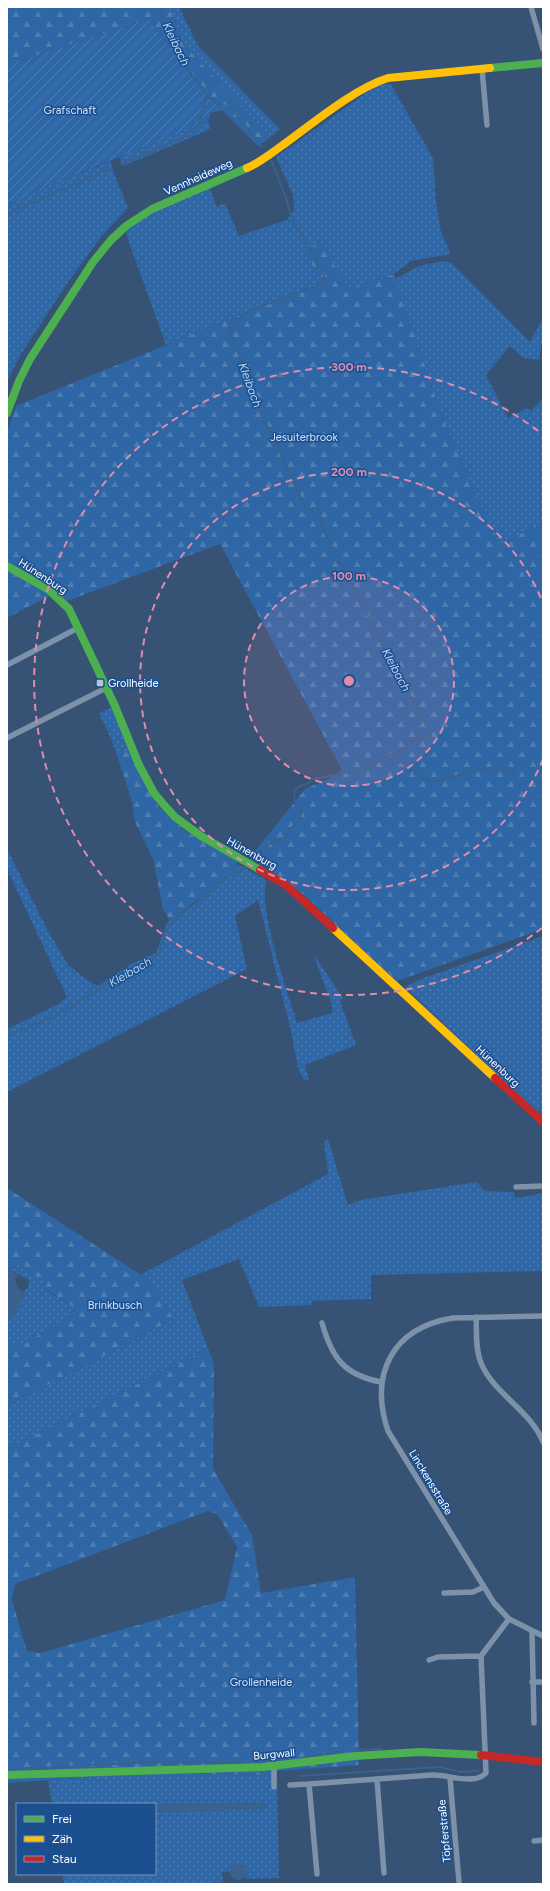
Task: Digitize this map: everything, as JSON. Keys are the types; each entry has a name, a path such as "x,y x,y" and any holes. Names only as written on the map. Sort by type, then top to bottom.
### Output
{"street":[{"path":"531,7 543,49"},
{"name":"Vennheideweg","path":"7,413 19,381 30,359 93,262 111,240 138,216 258,162 358,92 375,82 388,78 543,63"},
{"path":"482,69 487,125"},
{"name":"Hünenburg","path":"7,566 54,594 64,602 106,688 142,770 160,800 174,816 189,829 286,885 543,1122"},
{"path":"7,665 78,628"},
{"path":"7,738 106,688"},
{"path":"516,1187 543,1186"},
{"name":"Linckensstraße","path":"543,1316 476,1317 439,1320 416,1330 402,1340 393,1352 386,1366 381,1382 380,1397 382,1414 388,1430 494,1603 509,1619 543,1636"},
{"path":"476,1317 478,1351 485,1372 535,1429 543,1442"},
{"path":"322,1323 333,1353 342,1365 358,1376 381,1382"},
{"path":"444,1593 473,1592 484,1587"},
{"path":"290,1785 432,1774 444,1775 457,1779 482,1776 486,1773 481,1656 509,1619"},
{"path":"532,1631 534,1723"},
{"path":"429,1660 438,1657 481,1656"},
{"path":"532,1682 543,1682"},
{"name":"Burgwall","path":"7,1775 274,1766 355,1756 420,1752 485,1755 543,1762"},
{"path":"274,1766 274,1787"},
{"name":"Töpferstraße","path":"450,1778 458,1882"},
{"path":"377,1779 384,1873"},
{"path":"309,1784 317,1874"},
{"path":"534,1841 543,1840"}],"green space":[{"path":"7,7 169,7 184,45 271,137 258,146 222,110 148,19 7,65"},
{"path":"169,7 179,7 198,46 280,129 271,137 184,45"},
{"name":"Grafschaft","path":"148,19 222,110 211,113 208,121 51,185 7,207 7,65"},
{"path":"390,83 433,158 436,201 441,232 451,254 411,261 394,274 348,289 321,242 305,251 321,282 166,345 125,231 140,218 210,188 217,207 225,203 239,236 287,220 294,210 293,195 276,157 376,86"},
{"path":"208,121 211,128 204,132 123,166 119,157"},
{"path":"111,161 112,168 128,208 100,238 64,288 20,356 7,382 7,207 51,185"},
{"name":"Jesuiterbrook","path":"321,241 348,289 394,274 440,411 498,547 543,521 543,929 397,981 304,895 251,856 306,788 325,781 342,770 220,544 67,601 57,592 7,618 7,431 16,406 321,282 305,251"},
{"path":"443,261 452,263 530,342 543,318 543,336 539,360 523,358 510,346 486,375 508,418 527,408 531,411 543,398 543,521 498,547 438,406 395,279 419,266"},
{"path":"111,707 130,750 116,752 99,713"},
{"path":"130,750 152,797 169,817 191,834 237,861 237,868 196,902 170,921 163,909 153,859 135,822 132,802 116,752"},
{"path":"7,849 47,929 68,965 87,980 98,986 131,964 156,953 167,923 195,903 213,886 237,868 238,864 266,880 266,912 270,931 297,1023 332,1013 332,1005 313,953 343,998 340,1001 356,1045 305,1065 309,1080 304,1080 299,1071 290,1027 258,900 235,916 247,969 7,1092 7,1029 57,1005 67,997 7,869"},
{"path":"543,936 543,1118 405,987 421,979"},
{"path":"328,1139 348,1205 360,1200 477,1182 485,1191 513,1192 516,1198 543,1193 543,1271 371,1275 371,1299 311,1301 312,1305 259,1307 239,1259 182,1280 206,1343 196,1355 7,1449 7,1406 174,1319 149,1280 140,1275 328,1174 324,1143"},
{"name":"Brinkbusch","path":"7,1188 149,1280 174,1319 7,1406 7,1343 12,1348 26,1343 76,1313 71,1305 49,1291 43,1281 30,1272 24,1265 15,1264 8,1269 7,1268"},
{"path":"15,1264 24,1265 30,1272 43,1281 49,1292 71,1305 76,1313 26,1343 12,1348 7,1343 7,1321 20,1304 23,1292 28,1288 29,1280 8,1269"},
{"name":"Grollenheide","path":"206,1343 214,1364 213,1469 252,1535 261,1593 355,1577 359,1765 277,1771 269,1775 153,1773 7,1783 7,1449 196,1355","holes":["208,1511 217,1514 237,1547 225,1600 40,1653 27,1651 12,1600 15,1584"]},
{"path":"277,1771 279,1878 248,1879 245,1877 247,1871 231,1869 230,1872 222,1872 223,1882 200,1884 64,1884 62,1875 156,1875 156,1812 264,1809 266,1805 263,1803 156,1805 156,1803 52,1803 48,1780 153,1773 269,1775"}],"shaded area":[{"path":"7,1268 18,1276 15,1279 18,1289 23,1292 23,1296 16,1311 7,1321"},
{"path":"263,1803 266,1806 264,1809 156,1812 156,1805"},
{"path":"235,1864 241,1864 246,1869 244,1878 241,1880 235,1880 230,1875 230,1869"}],"waterway":[{"name":"Kleibach","path":"159,7 168,35 179,53 182,62 207,95 220,105 228,106 262,147"},
{"path":"121,164 175,141 193,130 200,121 208,95"},
{"name":"Kleibach","path":"252,862 273,840 279,841 285,838 289,829 298,823 302,812 295,801 294,792 298,787 307,784 314,779 349,772 357,768 368,767 406,747 415,739 431,736 385,651 356,591 323,530 321,517 305,507 261,414 228,325 249,311 326,282 323,271 292,219 286,198 271,159"},
{"path":"7,214 111,168"},
{"path":"390,754 430,782 494,767 515,771"},
{"name":"Kleibach","path":"7,1036 57,1015 127,972 159,955 164,934 173,921 203,898 218,883 247,866"},
{"path":"356,1750 381,1749"},
{"path":"302,1758 344,1751"},
{"path":"23,1769 152,1762 264,1763"},
{"path":"299,1776 440,1767 460,1772 478,1771"},
{"path":"7,1770 15,1769"}],"traffic: fast":[{"path":"490,68 543,63"},
{"path":"7,413 19,381 30,359 93,262 111,240 126,226 152,209 247,168"},
{"path":"7,566 49,590 69,609 115,706 139,765 154,793 175,817 201,836 260,870"},
{"path":"7,1775 263,1767 355,1756 420,1752 481,1755"}],"traffic: slow":[{"path":"247,168 256,164 347,99 375,83 388,78 490,68"},
{"path":"333,928 495,1078"}],"traffic: jam":[{"path":"260,870 286,885 333,928"},
{"path":"495,1078 543,1122"},
{"path":"481,1755 543,1762"}],"place":[{"name":"Grollheide","path":"100,683"}]}
